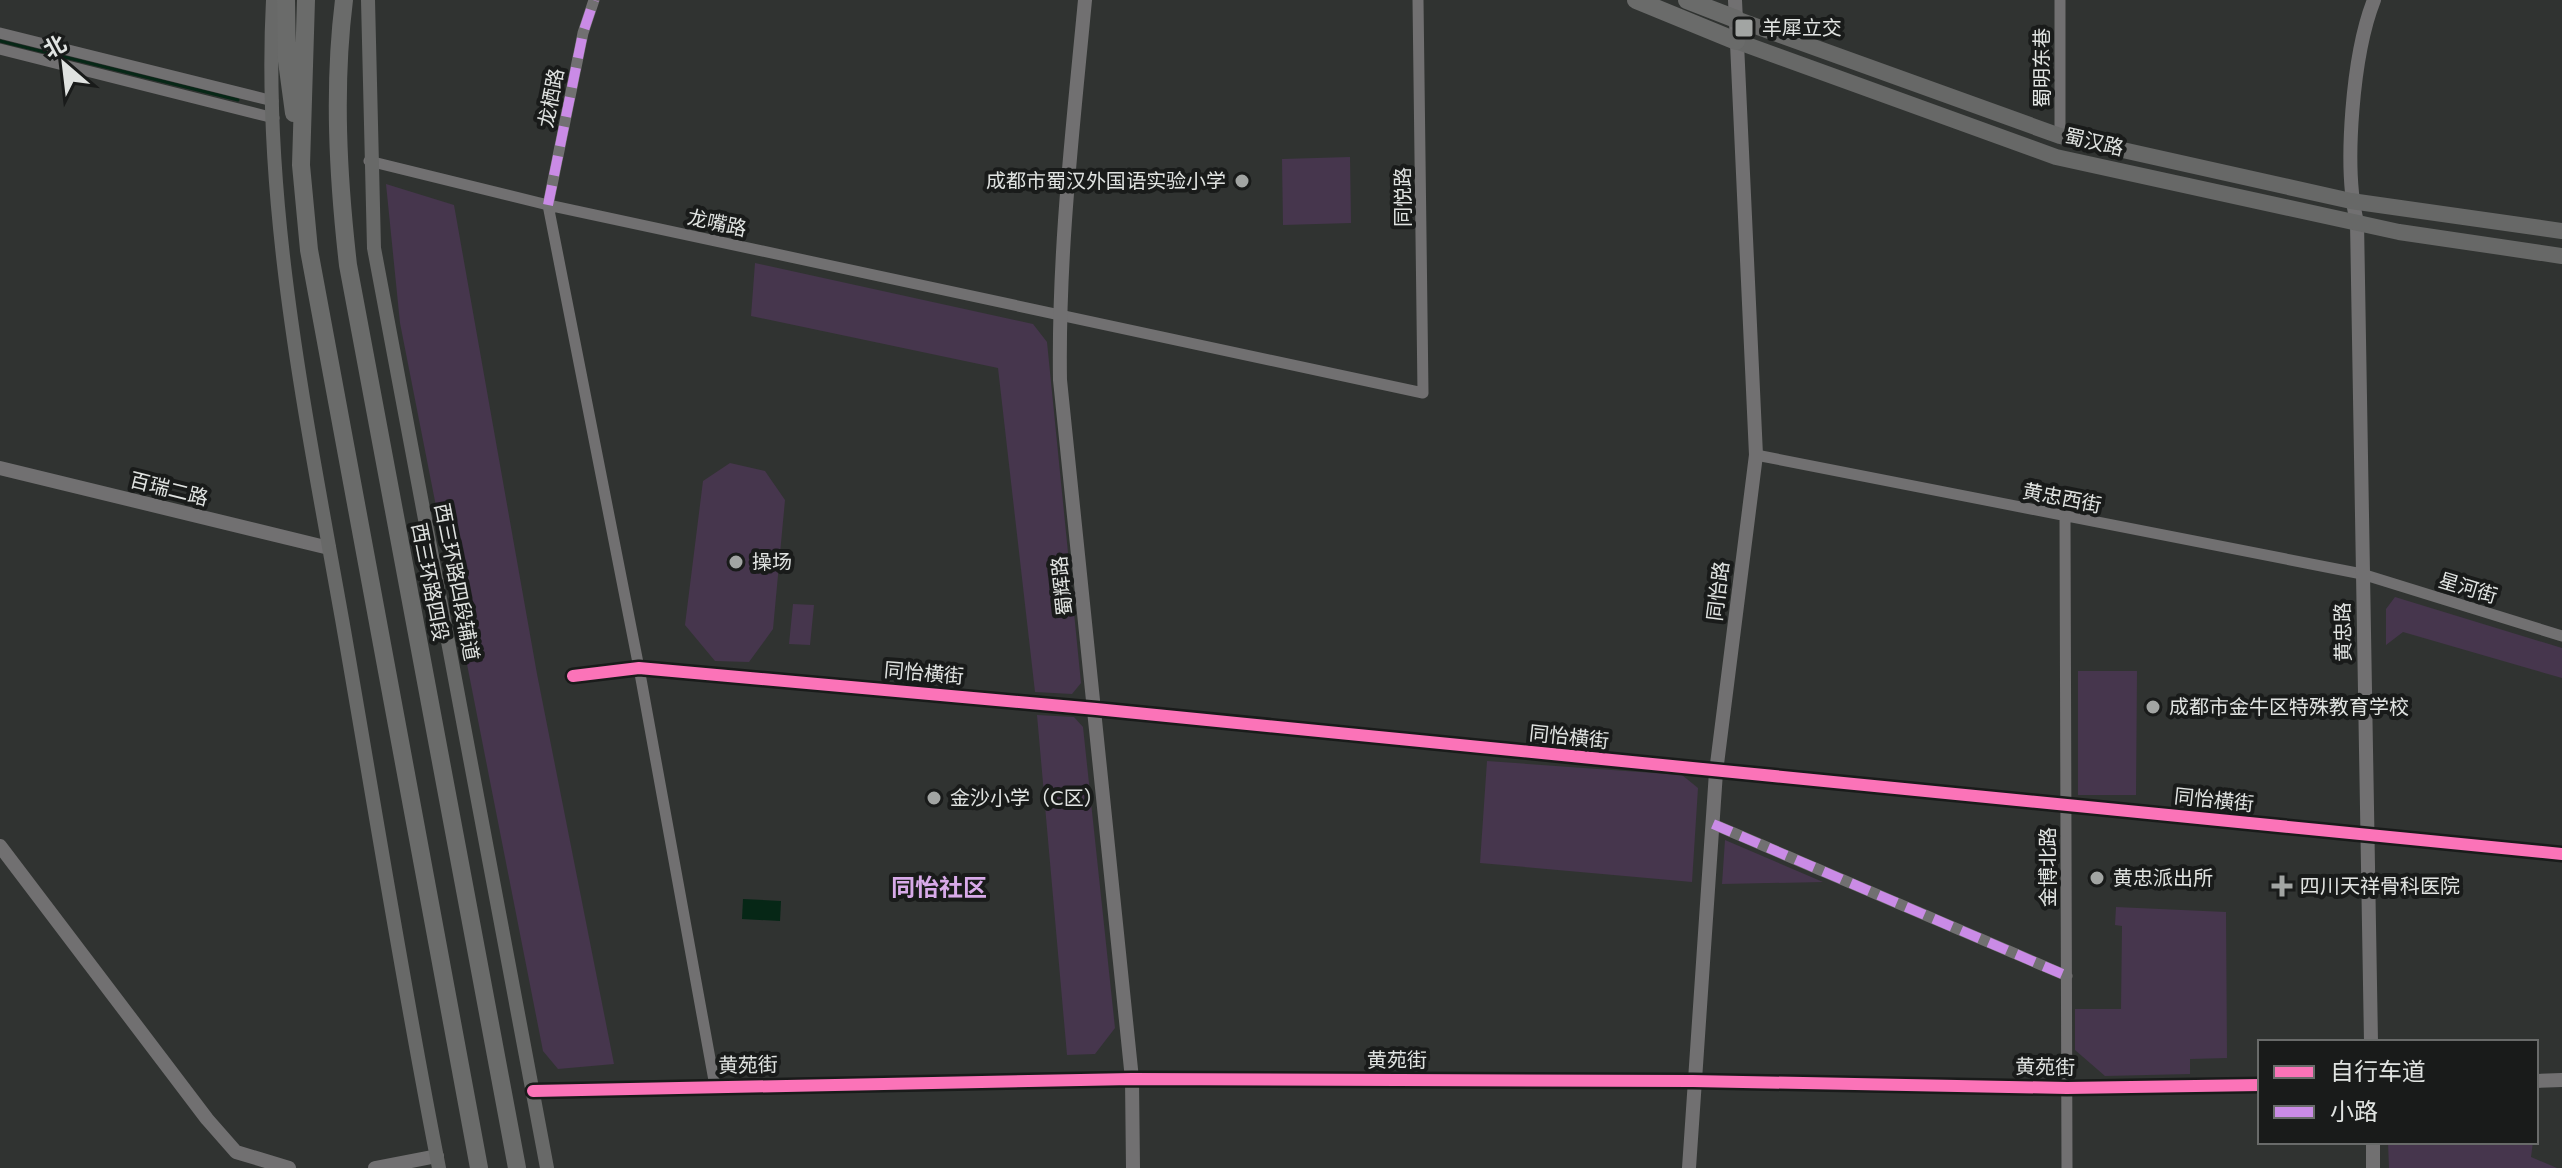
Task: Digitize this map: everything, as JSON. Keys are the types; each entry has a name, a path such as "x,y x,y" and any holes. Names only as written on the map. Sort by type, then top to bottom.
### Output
{"highway":[{"path":"286,0 287,61 309,250 479,1168"},
{"path":"301,165 306,0"},
{"name":"西三环路四段","path":"344,0 339,42 339,167 348,265 517,1168"},
{"name":"蜀汉路","path":"1636,0 1736,41"},
{"name":"蜀汉路","path":"1687,0 1735,9"}],"main road":[{"path":"273,0 273,101 283,252 329,548 438,1162"},
{"name":"西三环路四段辅道","path":"368,0 369,161 374,248 547,1168"},
{"name":"蜀汉路","path":"1735,9 2060,136 2351,201 2562,231"},
{"name":"蜀汉路","path":"1736,41 2056,157 2357,222 2562,256"}],"street":[{"name":"龙栖路","path":"548,205 583,33 594,0"},
{"name":"蜀辉路","path":"1085,0 1059,316 1060,380 1132,1079 1133,1168"},
{"name":"同悦路","path":"1418,0 1423,393"},
{"name":"蜀明东巷","path":"2060,0 2060,136"},
{"name":"黄忠路","path":"2371,1040 2365,835 2357,222 2351,201 2355,74 2374,0"},
{"name":"同怡路","path":"1689,1168 1716,772 1756,455 1735,9"},
{"path":"0,33 273,101"},
{"path":"0,49 274,118"},
{"name":"龙嘴路","path":"369,161 548,205 1423,393"},
{"path":"548,205 639,668 715,1086"},
{"name":"黄忠西街","path":"1756,455 2362,574"},
{"name":"百瑞二路","path":"0,468 329,548"},
{"name":"金博北路","path":"2065,518 2067,1168"},
{"name":"星河街","path":"2362,574 2562,636"},
{"name":"同怡横街","path":"573,676 639,668 1096,709 2562,854"},
{"path":"1713,824 2067,976"},
{"path":"0,846 226,1141 236,1152 289,1168"},
{"name":"黄苑街","path":"533,1091 1132,1079 1693,1081 2067,1088 2258,1085"},
{"path":"2538,1081 2562,1080"},
{"path":"2373,1144 2373,1168"},
{"path":"375,1168 438,1162"}],"shaded area":[{"path":"1350,157 1351,223 1283,225 1282,159"},
{"path":"386,184 454,205 537,674 614,1064 558,1069 543,1051 400,323"},
{"path":"755,263 1033,324 1047,342 1081,683 1072,694 1035,692 998,368 751,316"},
{"name":"操场","path":"730,463 765,471 785,500 773,629 749,662 715,661 685,625 703,481"},
{"path":"2395,597 2562,648 2562,678 2403,632 2386,645 2386,609"},
{"path":"793,604 814,605 810,645 789,644"},
{"path":"2078,671 2137,671 2136,795 2078,795"},
{"path":"1037,715 1074,717 1083,727 1115,1028 1095,1054 1067,1055"},
{"path":"1487,761 1682,775 1698,788 1692,882 1480,863"},
{"path":"1725,840 1823,882 1722,884"},
{"path":"743,899 781,901 780,921 742,919"},
{"path":"2116,907 2226,912 2227,1058 2190,1059 2190,1074 2105,1076 2075,1050 2075,1009 2121,1009 2122,926 2115,925"},
{"path":"2388,1144 2533,1144 2531,1157 2557,1168 2389,1168"}],"waterway":[{"path":"0,41 238,100"}],"marked path":[{"path":"548,205 583,33 594,0"},
{"path":"1713,824 2067,976"}],"cycle path":[{"path":"573,676 639,668 1096,709 2562,854"},
{"path":"533,1091 1132,1079 1693,1081 2067,1088 2258,1085"}],"place":[{"name":"羊犀立交","path":"1744,28"},
{"name":"成都市蜀汉外国语实验小学","path":"1242,181"},
{"name":"操场","path":"736,562"},
{"name":"成都市金牛区特殊教育学校","path":"2153,707"},
{"name":"金沙小学（C区）","path":"934,798"},
{"name":"黄忠派出所","path":"2097,878"},
{"name":"四川天祥骨科医院","path":"2282,886"}],"district":[{"name":"同怡社区","path":"939,888"}]}
